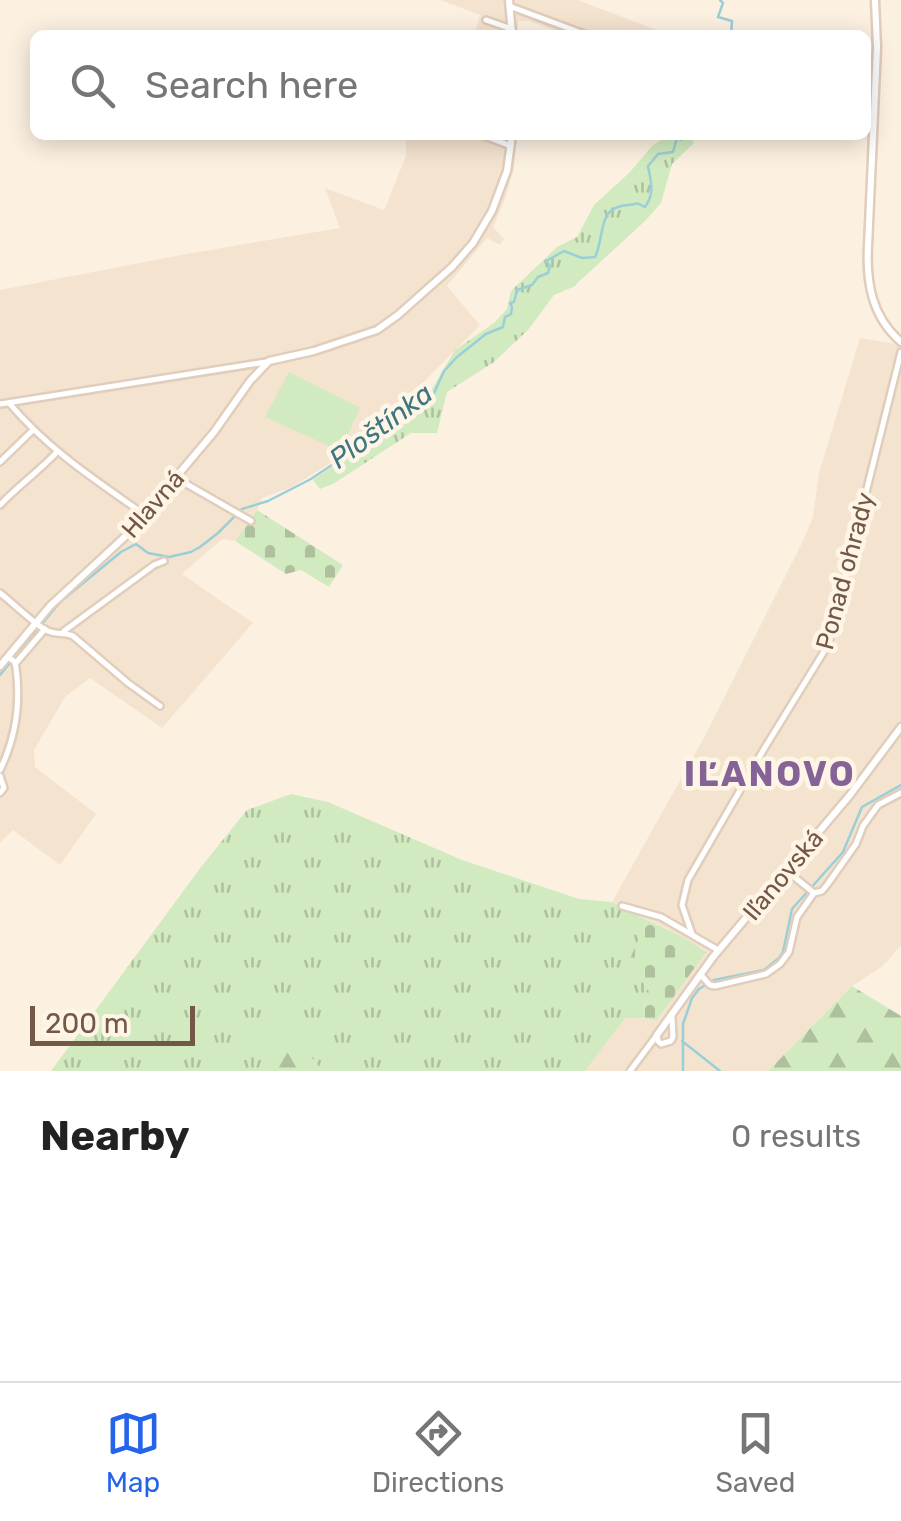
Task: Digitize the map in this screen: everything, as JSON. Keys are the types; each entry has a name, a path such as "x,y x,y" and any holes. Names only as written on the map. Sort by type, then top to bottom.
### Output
{"street":[{"path":"875,0 877,48 868,278 880,318 901,342"},
{"path":"512,30 509,3 576,30"},
{"path":"486,20 508,30"},
{"path":"495,140 511,146"},
{"path":"0,404 269,362 376,330 438,280 473,243 492,211 507,171 512,140"},
{"name":"Ponad ohrady","path":"692,934 682,905 688,880 828,646 901,352"},
{"name":"Hlavná","path":"0,666 12,660 39,627 50,606 130,532 269,362"},
{"path":"10,403 57,452 145,515"},
{"path":"0,462 33,430"},
{"path":"0,505 57,452"},
{"path":"176,478 251,521"},
{"path":"62,633 164,561"},
{"path":"0,592 39,627 73,636 160,706"},
{"path":"0,793 4,788 0,773 19,710 12,660 39,627"},
{"name":"Iľanovská","path":"657,1035 705,980 718,950 859,785 901,727"},
{"path":"787,871 811,891 822,891 878,805 901,792"},
{"path":"705,980 715,986 766,974 780,964 789,952 796,917 811,891"},
{"path":"622,906 661,916 718,950"},
{"path":"657,1035 662,1044 671,1042 672,1016"},
{"path":"630,1071 657,1035"}],"shaded area":[{"path":"440,0 578,0 656,30 553,30 518,21 518,30 476,30 480,15"},
{"path":"406,140 517,140 514,169 493,227 504,239 500,245 487,238 447,286 480,325 409,397 338,458 292,487 262,498 235,541 222,539 182,574 253,623 162,728 90,678 65,697 34,750 35,767 96,814 60,865 13,830 0,843 0,290 340,228 325,188 384,210 406,156"},
{"path":"860,338 901,345 901,945 883,966 852,986 768,1071 585,1071 625,1018 658,1019 705,951 612,902 706,734 802,543 813,517 819,473"}],"green space":[{"path":"661,140 694,140 672,164 661,203 645,221 573,287 554,295 528,330 494,362 447,392 437,433 411,433 320,489 313,480 342,460 346,452 407,402 429,394 455,350 494,323 507,309 511,291 557,247 577,237 594,205"},
{"path":"289,372 360,408 340,451 265,417"},
{"path":"257,510 343,565 329,587 301,570 286,574 235,541"},
{"path":"291,794 328,802 462,860 579,899 612,902 647,920 629,961 650,992 642,1018 625,1018 585,1071 323,1071 280,1022 258,1071 51,1071 247,810"},
{"path":"647,920 706,952 657,1020 642,1018 649,992 629,961"},
{"path":"852,986 901,1016 901,1071 768,1071"},
{"path":"280,1021 323,1071 258,1071"}],"waterway":[{"name":"Ploštínka","path":"720,0 723,3 718,17 732,21 731,30"},
{"name":"Ploštínka","path":"0,675 60,602 121,552 136,544 148,553 169,557 191,552 242,509 268,501 311,479 434,393 444,371 457,357 486,334 503,327 517,290 548,273 550,266 546,261 564,251 582,258 595,257 606,216 618,207 637,203 645,207 651,192 648,166 658,154 673,152 676,140"},
{"path":"683,1071 683,1024 692,998 714,980 764,970 779,958 792,909 843,852 862,807 901,785"},
{"path":"682,1041 720,1071"}],"district":[{"name":"IĽANOVO","path":"770,774"}]}
